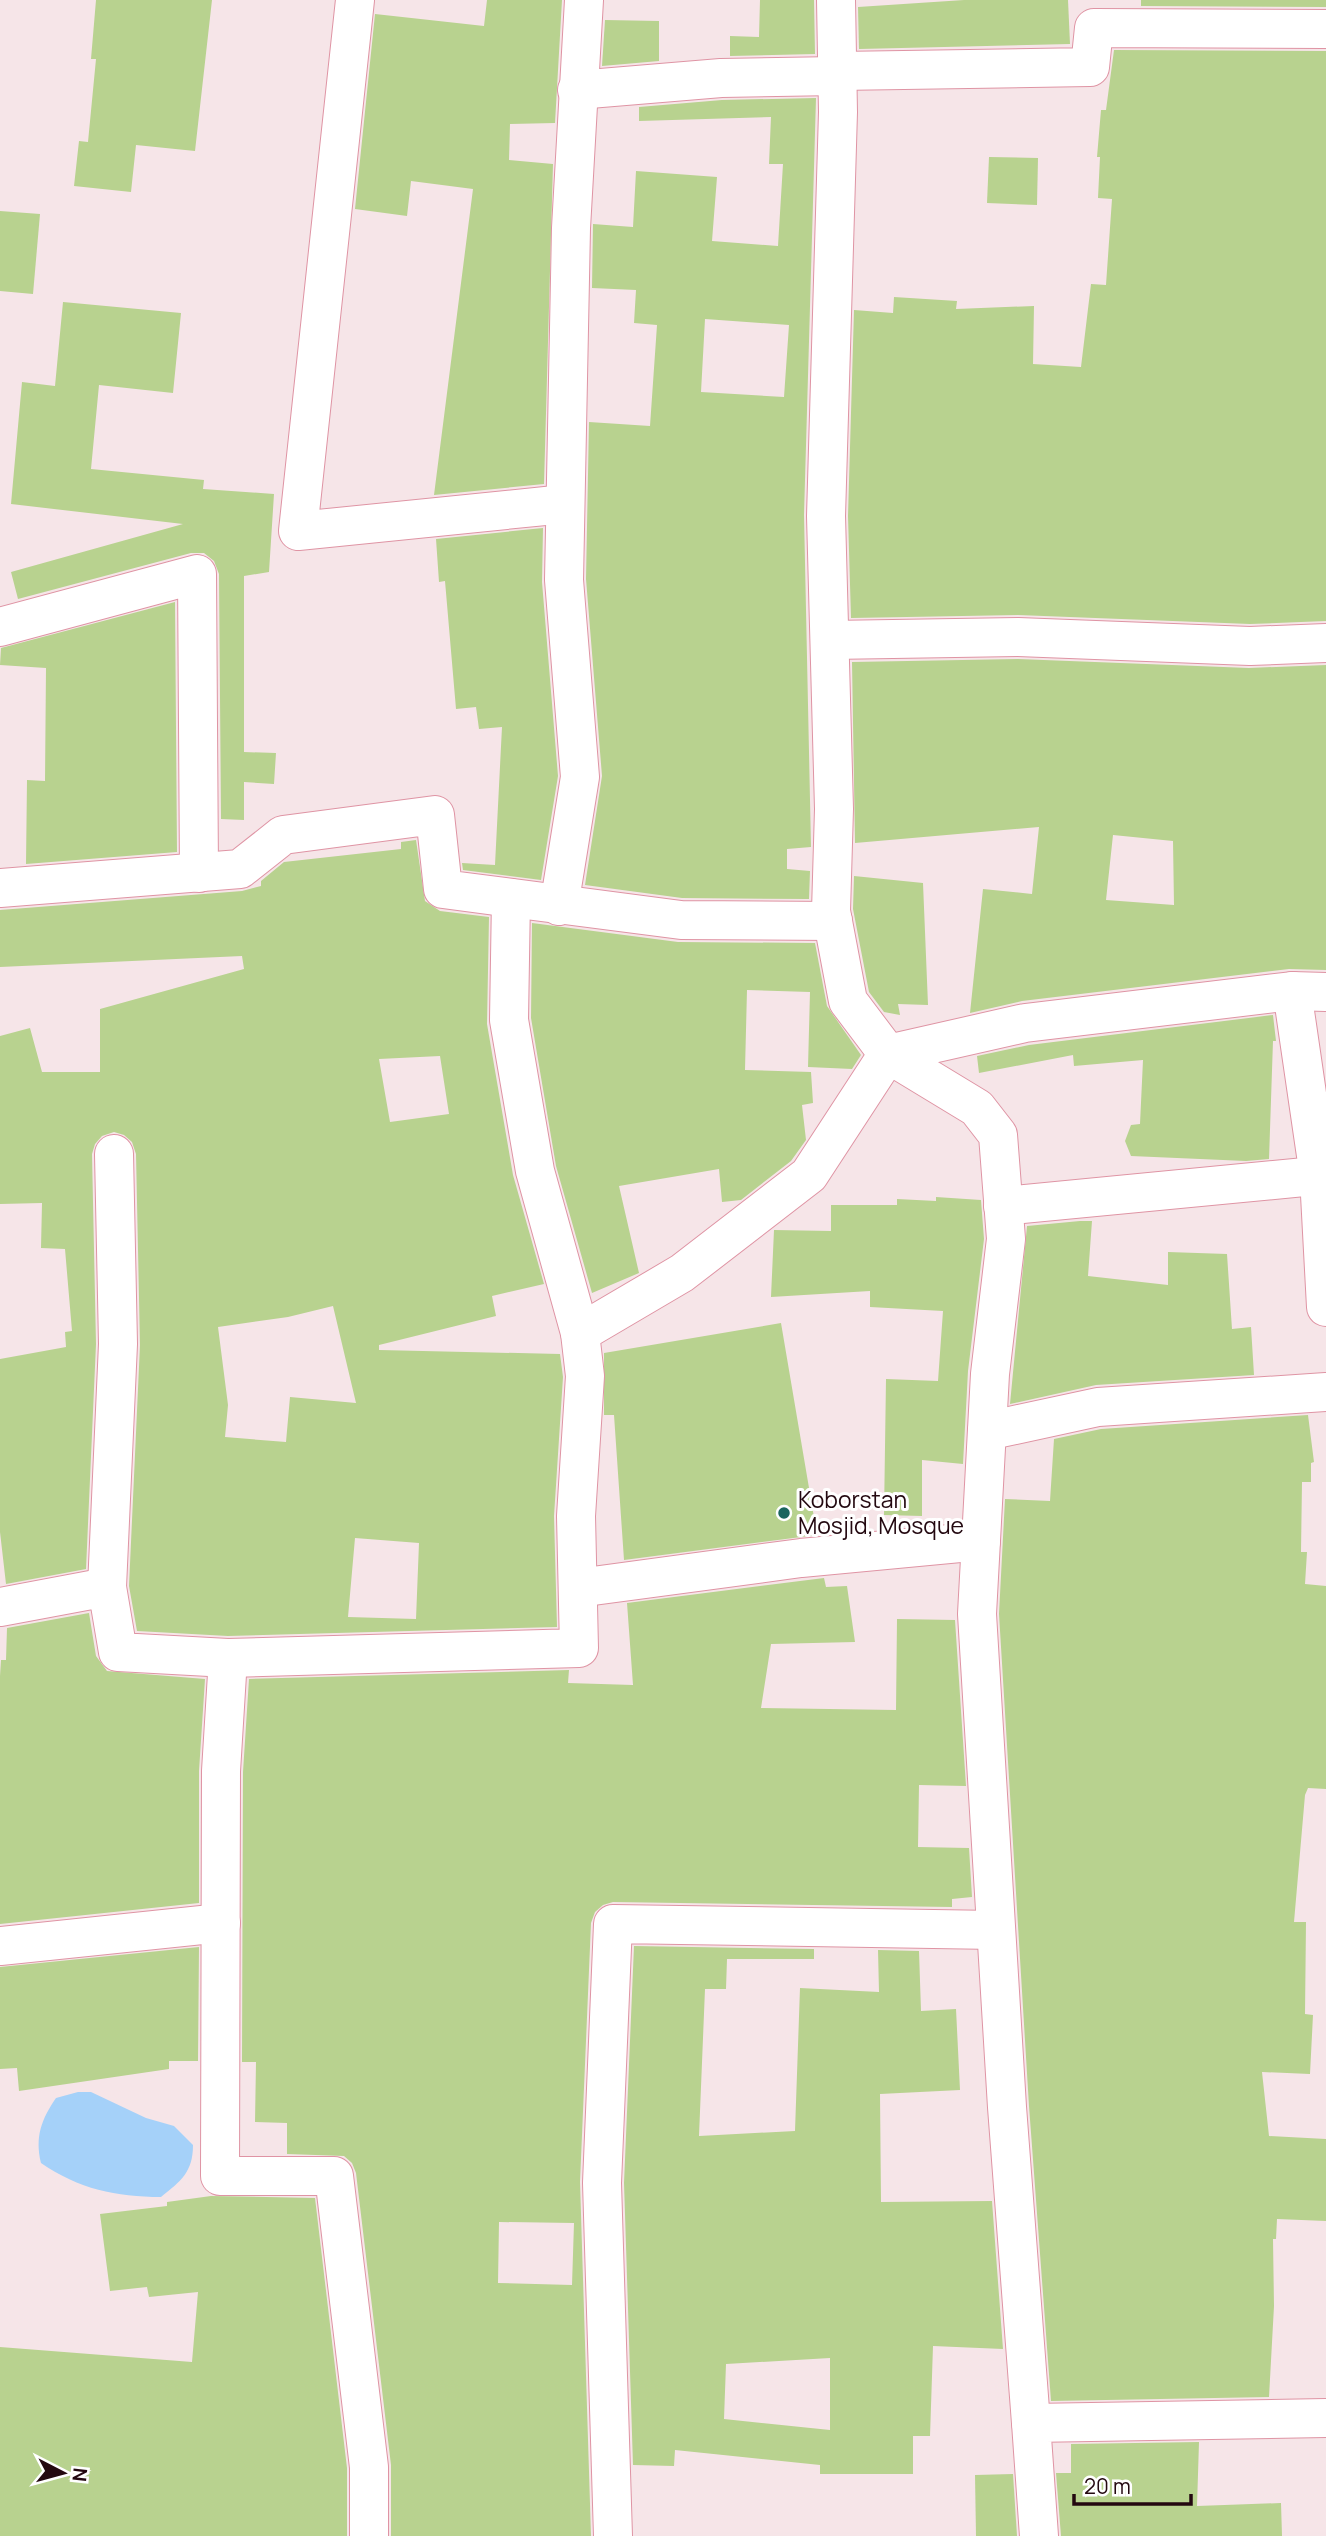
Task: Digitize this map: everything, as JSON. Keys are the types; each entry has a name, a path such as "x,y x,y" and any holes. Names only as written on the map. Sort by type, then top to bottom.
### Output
{"street":[{"path":"355,0 298,531 565,504"},
{"path":"559,906 580,777 564,580 577,90 584,0"},
{"path":"836,0 837,74 826,516 833,921 848,1000 888,1054 977,1108 998,1135 1006,1240 987,1431 977,1614 996,1930 1039,2536"},
{"path":"577,90 721,78 1090,67 1094,28 1326,29"},
{"path":"0,627 197,574 199,873"},
{"path":"830,640 1018,637 1250,646 1326,643"},
{"path":"0,888 240,869 283,835 435,815 443,889 681,920 833,921"},
{"path":"114,1154 118,1344 107,1587 118,1652 228,1658 579,1648 576,1516 585,1376 580,1333 535,1171 509,1020 511,898"},
{"path":"580,1333 682,1273 809,1175 888,1054 1025,1023 1309,991 1322,1176 1326,1307"},
{"path":"1003,1206 1322,1176"},
{"path":"987,1431 1098,1407 1326,1392"},
{"path":"578,1588 801,1558 981,1541"},
{"path":"0,1607 107,1587"},
{"path":"228,1658 221,1771 220,2176 334,2176 369,2467 369,2536"},
{"path":"0,1946 221,1923"},
{"path":"613,2536 603,2183 613,1924 996,1930"},
{"path":"1031,2423 1326,2418"}],"water":[{"path":"78,2092 91,2092 146,2118 174,2126 193,2145 191,2162 184,2175 161,2197 129,2195 84,2185 41,2163 39,2137 46,2114 56,2098"}],"building":[{"path":"96,0 212,0 195,151 136,145 131,192 74,186 79,141 88,142 96,59 91,59"},
{"path":"487,0 562,0 555,123 510,124 509,160 553,164 544,484 434,495 473,189 411,181 407,216 355,209 375,14 484,26"},
{"path":"760,0 814,0 815,54 730,56 730,36 759,37"},
{"path":"964,0 1068,0 1070,44 859,49 858,7"},
{"path":"1141,0 1326,0 1326,7 1141,6"},
{"path":"605,20 659,21 659,61 602,66"},
{"path":"1114,50 1326,51 1326,621 1250,624 1018,615 851,618 848,516 854,310 893,313 894,297 957,301 956,309 1034,306 1033,364 1081,367 1091,284 1106,285 1112,199 1098,198 1100,157 1097,157 1101,110 1106,110"},
{"path":"816,98 804,515 811,847 787,849 787,869 810,871 809,899 682,898 585,885 602,776 586,579 589,422 650,426 657,325 634,323 636,290 592,288 593,224 633,227 636,171 717,177 712,241 778,246 783,164 769,164 771,117 639,121 639,107 722,100","holes":["705,319 789,325 784,397 701,392"]},
{"path":"989,157 1038,158 1037,205 987,203"},
{"path":"0,211 40,214 33,294 0,291"},
{"path":"63,302 181,313 173,393 99,385 91,469 204,480 203,489 274,494 269,572 244,576 244,752 276,753 274,784 244,782 244,820 221,819 219,574 214,561 204,553 191,553 18,599 11,572 183,524 11,504 22,382 55,386"},
{"path":"543,528 542,582 558,776 541,880 463,870 462,863 495,865 502,727 479,729 476,707 456,709 445,581 439,582 436,539"},
{"path":"175,602 177,852 26,864 27,780 45,781 46,668 0,665 1,648"},
{"path":"1018,659 1249,668 1326,665 1326,970 1289,969 1022,1001 970,1013 983,889 1032,894 1039,827 855,843 852,662","holes":["1113,835 1173,841 1174,905 1106,900"]},
{"path":"416,840 425,901 440,911 489,917 487,1024 513,1175 544,1284 492,1296 496,1316 379,1345 379,1350 560,1354 563,1377 554,1516 557,1627 228,1636 137,1631 129,1586 140,1345 136,1154 132,1142 124,1135 114,1132 102,1136 95,1144 92,1154 96,1344 86,1569 6,1584 0,1532 0,1359 66,1347 65,1332 72,1331 65,1249 41,1248 42,1203 0,1204 0,1036 30,1028 42,1072 100,1072 100,1009 244,969 242,956 0,967 0,910 242,891 261,886 261,881 284,862 401,849 401,842","holes":["440,1056 449,1114 390,1122 379,1059","333,1306 356,1403 290,1397 286,1442 225,1437 228,1405 218,1327 288,1317","355,1538 419,1543 416,1619 348,1617"]},
{"path":"854,876 923,883 928,1005 898,1004 900,1015 884,1012 869,992 853,909"},
{"path":"532,923 678,942 815,943 827,1006 861,1055 852,1069 808,1067 810,992 747,990 745,1070 811,1072 813,1103 802,1105 806,1140 791,1161 741,1200 722,1202 719,1169 619,1186 639,1273 592,1293 556,1166 531,1018"},
{"path":"1273,1015 1276,1041 1273,1041 1269,1159 1246,1161 1131,1156 1125,1141 1131,1125 1140,1124 1143,1060 1074,1066 1073,1055 979,1073 977,1056 1029,1045"},
{"path":"936,1197 981,1200 984,1239 968,1371 963,1464 922,1460 922,1516 884,1515 886,1379 938,1381 943,1311 870,1307 870,1291 771,1297 774,1230 831,1231 831,1205 897,1205 897,1199 936,1201"},
{"path":"1092,1221 1088,1276 1168,1285 1168,1252 1227,1254 1232,1329 1251,1327 1254,1375 1096,1385 1010,1404 1027,1226"},
{"path":"781,1323 817,1535 624,1560 614,1415 604,1415 604,1353"},
{"path":"1308,1415 1314,1462 1311,1463 1311,1482 1302,1482 1301,1552 1307,1552 1305,1584 1326,1586 1326,1789 1308,1788 1305,1795 1294,1922 1306,1922 1305,2014 1313,2015 1310,2074 1262,2072 1269,2136 1326,2139 1326,2221 1277,2219 1276,2239 1273,2239 1274,2306 1269,2397 1051,2401 1029,2106 999,1614 1005,1499 1050,1501 1054,1439 1101,1429"},
{"path":"824,1578 826,1587 847,1586 855,1642 771,1644 761,1708 896,1710 897,1619 955,1620 966,1786 919,1785 918,1847 969,1848 972,1897 952,1899 952,1907 613,1902 603,1905 595,1912 591,1923 580,2182 591,2536 391,2536 391,2465 356,2173 352,2163 344,2156 287,2154 287,2123 255,2122 256,2062 242,2062 243,1772 249,1679 569,1670 568,1683 633,1685 627,1603","holes":["499,2222 574,2223 572,2285 498,2283"]},
{"path":"89,1613 96,1656 107,1671 205,1679 199,1771 199,1903 0,1924 0,1676 1,1660 6,1660 7,1628"},
{"path":"634,1946 814,1949 814,1959 727,1959 726,1989 705,1989 699,2136 795,2131 800,1988 879,1992 878,1950 919,1951 921,2011 956,2009 960,2090 880,2094 881,2202 992,2201 1003,2349 933,2346 930,2436 913,2436 913,2474 820,2474 820,2465 675,2450 674,2466 633,2465 624,2183","holes":["830,2358 830,2430 724,2419 726,2364"]},
{"path":"199,1947 198,2061 169,2061 169,2069 19,2091 17,2068 0,2069 0,1967"},
{"path":"211,2196 315,2198 347,2468 347,2536 0,2536 0,2347 192,2362 198,2292 149,2297 147,2287 110,2291 100,2214 167,2206 167,2202"},
{"path":"1199,2442 1197,2506 1281,2503 1282,2536 1061,2536 1056,2473 1071,2473 1071,2444"},
{"path":"1013,2474 1017,2536 976,2536 975,2475"}],"place":[{"name":"Koborstan Mosjid, Mosque","path":"784,1513"}]}
